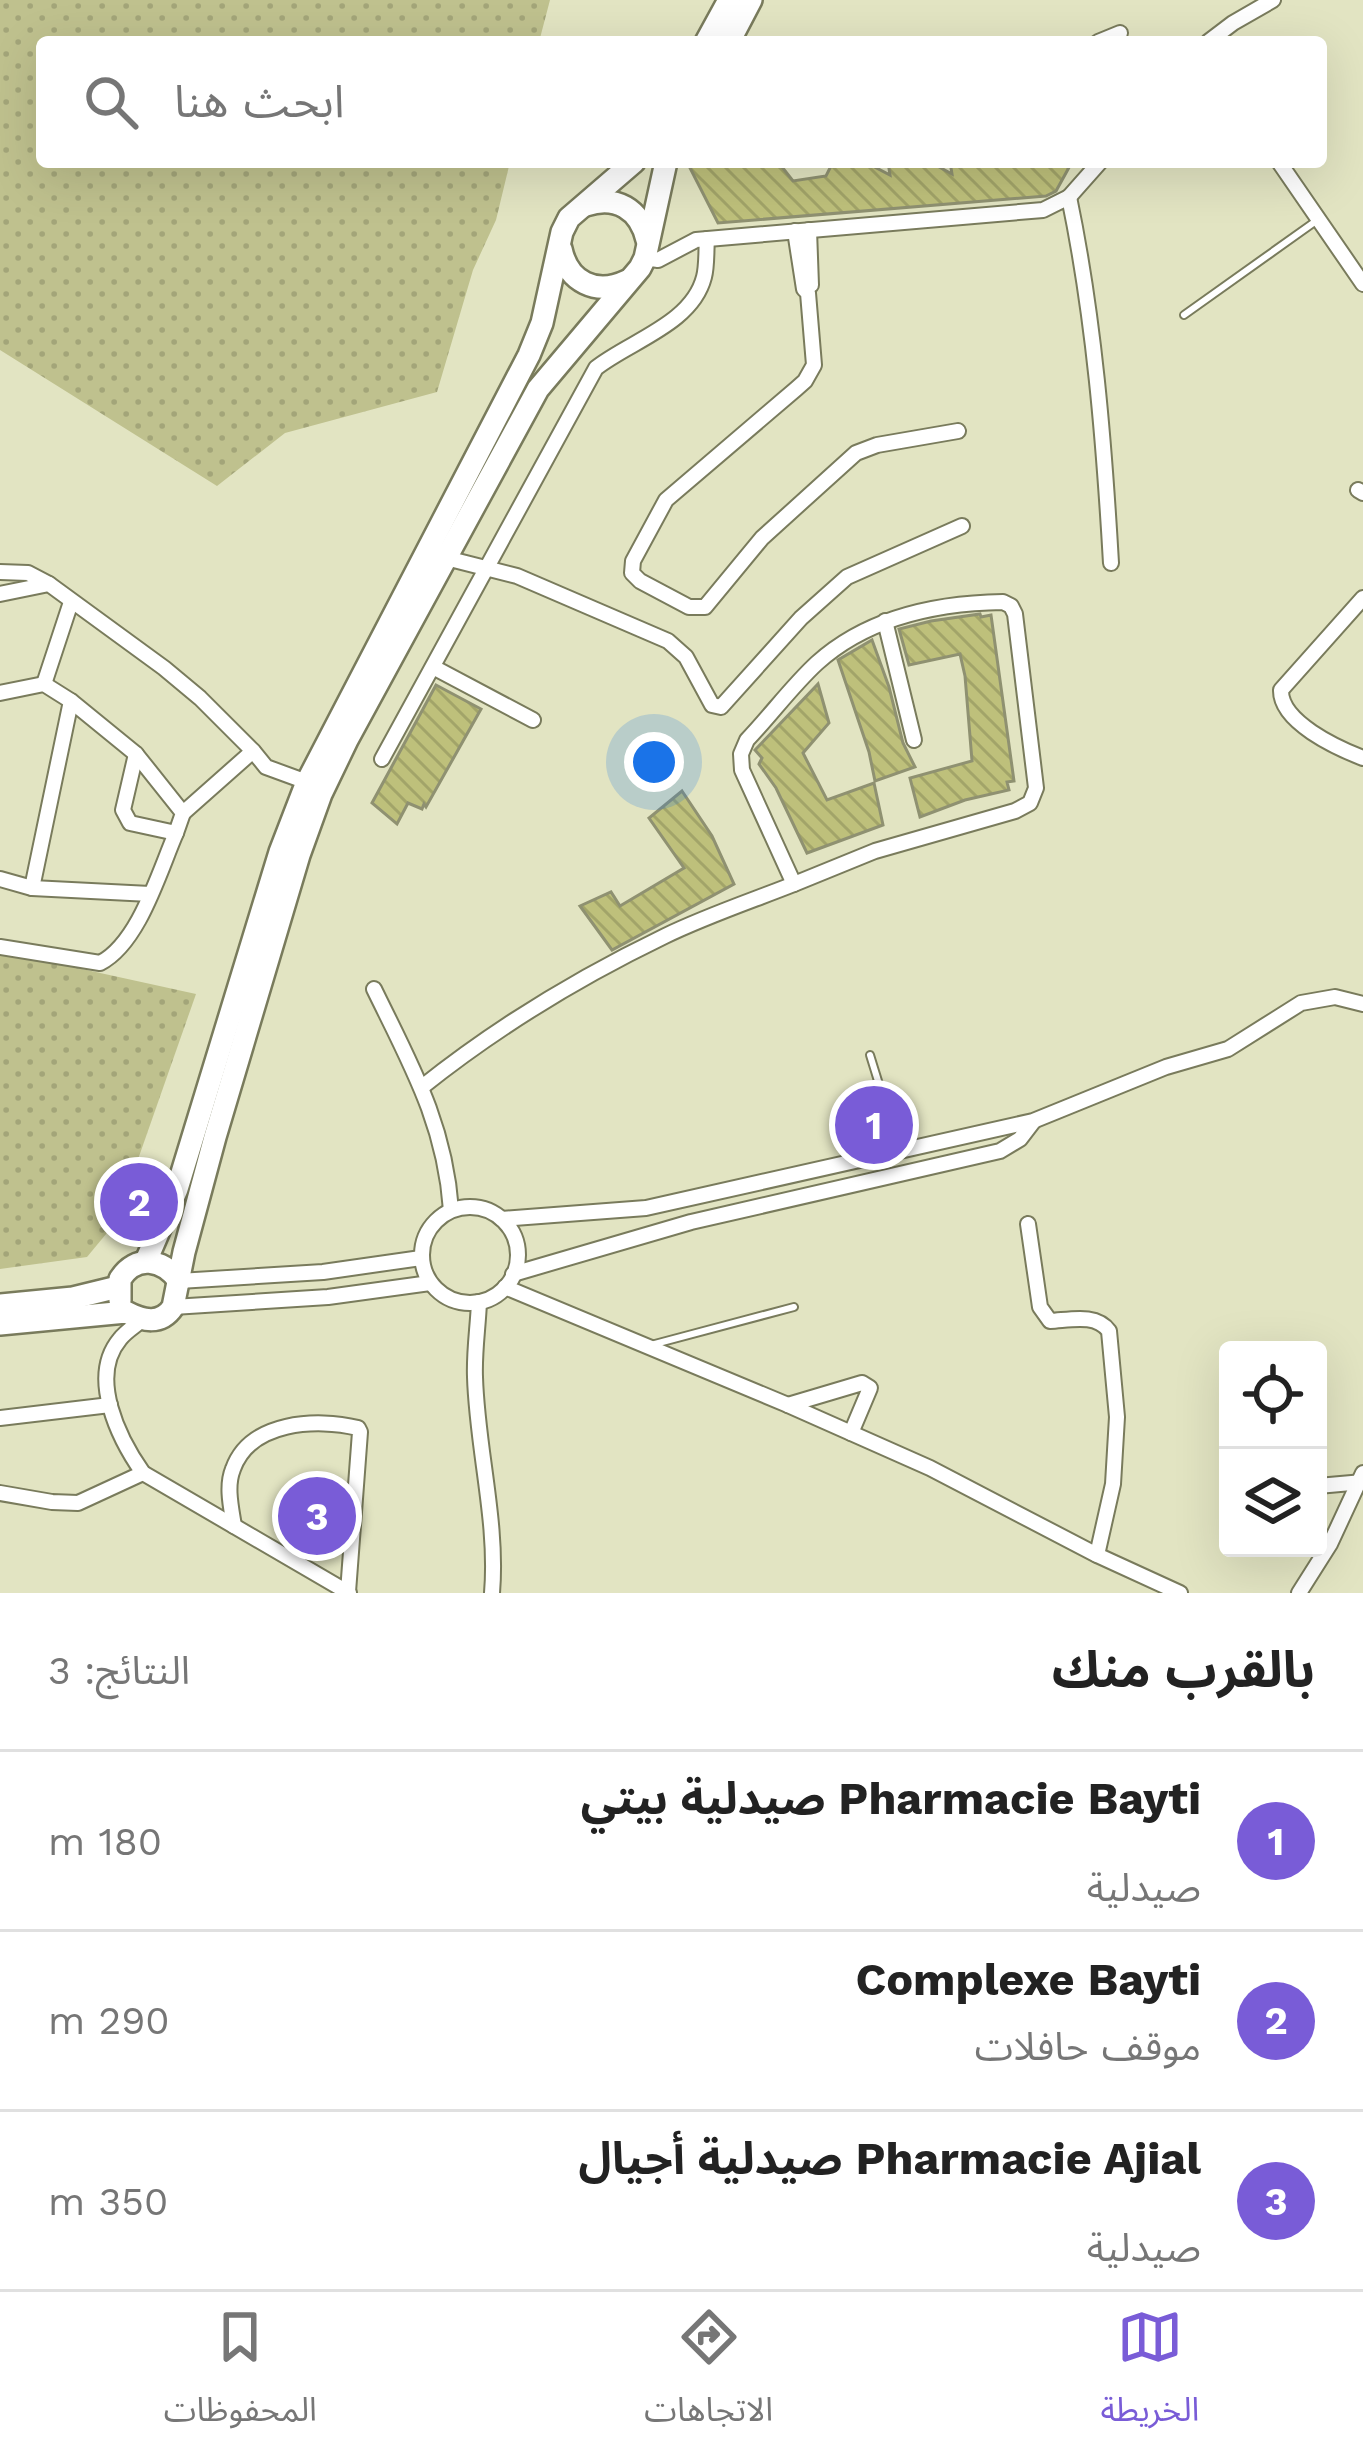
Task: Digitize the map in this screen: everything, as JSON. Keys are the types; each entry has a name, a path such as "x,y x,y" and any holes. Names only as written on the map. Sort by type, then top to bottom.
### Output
{"main road":[{"path":"709,36 729,0"},
{"path":"732,36 751,0"},
{"path":"146,1261 177,1189 280,852 307,782 529,355 569,218 627,168"},
{"path":"560,247 567,267 582,282 603,288 624,284 642,261 664,168"},
{"path":"0,1324 160,1318 173,1306 215,1138 308,825 347,740 538,389 642,261 647,238 640,220 626,207 598,201 580,208"},
{"path":"134,1316 120,1302 118,1287 126,1270 146,1261 158,1263 179,1281"},
{"path":"0,1304 73,1298 118,1287"}],"street":[{"path":"1216,36 1273,0"},
{"path":"1113,36 1120,33"},
{"path":"642,261 658,260 696,240 1042,209 1069,197 1093,168"},
{"path":"1283,168 1363,284"},
{"path":"1069,197 1087,303 1111,563"},
{"path":"802,231 812,289 808,293 812,372 666,500 633,561 635,578 689,607 705,607 762,538 856,453 958,431"},
{"path":"382,759 596,368 670,324 696,294 704,279 707,239"},
{"path":"446,558 517,576 668,640 686,657 712,705 721,707 836,585 962,526"},
{"path":"0,572 28,572 49,584 200,698 266,766 307,782"},
{"path":"0,594 49,584"},
{"path":"1363,598 1281,690 1280,698 1286,711 1334,747 1363,758"},
{"path":"44,684 71,602"},
{"path":"422,1087 558,992 668,934 794,884 875,851 1023,808 1036,788 1016,614 1011,606 969,603 885,621 818,663 743,747 742,770 794,884"},
{"path":"885,621 914,740"},
{"path":"433,667 533,721"},
{"path":"1,695 44,684 136,754 183,813"},
{"path":"32,888 70,701"},
{"path":"0,947 100,963 112,957 150,894 183,813 253,751"},
{"path":"136,754 125,817 130,823 176,833"},
{"path":"0,879 32,888 150,894"},
{"path":"374,989 422,1087 443,1147 452,1210"},
{"path":"502,1219 646,1208 1033,1121 1166,1066 1228,1048 1301,1003 1335,997 1363,1004"},
{"path":"509,1281 691,1222 1000,1151 1019,1139 1033,1121"},
{"path":"921,1145 924,1168"},
{"path":"464,1207 502,1219 512,1231 518,1260 509,1281 494,1297 464,1303 450,1299 430,1283 421,1258 431,1227 452,1210 464,1207"},
{"path":"1028,1225 1044,1316 1050,1321 1094,1319 1109,1331 1117,1417 1113,1484 1097,1555"},
{"path":"179,1281 323,1272 421,1258"},
{"path":"509,1281 930,1468 1180,1593"},
{"path":"173,1306 328,1297 430,1283"},
{"path":"479,1302 475,1377 492,1593"},
{"path":"134,1316 110,1355 106,1375 110,1405 126,1448 143,1472 234,1526 349,1593 358,1428 298,1424 272,1431 247,1446 229,1484 234,1526"},
{"path":"788,1405 867,1385 870,1388 850,1433"},
{"path":"0,1418 110,1405"},
{"path":"0,1493 78,1503 143,1472"},
{"path":"1327,1485 1362,1480"},
{"path":"1299,1593 1362,1480"}],"lane":[{"path":"1184,315 1319,219"},
{"path":"870,1055 900,1150"},
{"path":"648,1346 794,1307"}],"green space":[{"path":"0,0 550,0 541,36 36,36 36,168 509,168 496,220 473,270 437,392 285,433 217,486 0,350"},
{"path":"0,951 196,994 116,1222 87,1257 0,1269"}],"building":[{"path":"690,168 783,168 793,181 826,176 830,168 877,168 890,175 889,168 941,168 952,174 951,168 1069,168 1056,191 1046,196 718,223"},
{"path":"991,615 1014,781 1007,782 1009,790 920,817 910,778 972,761 965,676 960,654 909,665 899,629"},
{"path":"872,640 903,743 915,767 875,781 838,660"},
{"path":"818,684 829,723 803,753 827,800 874,783 883,825 807,853 755,750"},
{"path":"436,685 481,709 426,807 408,803 397,824 372,803"},
{"path":"682,791 712,836 734,884 612,950 580,906 611,892 620,906 684,868 649,818"}],"place":[{"name":"Pharmacie Bayti صيدلية بيتي","path":"874,1125"},
{"name":"Complexe Bayti","path":"139,1202"},
{"name":"Pharmacie Ajial صيدلية أجيال","path":"317,1516"}]}
